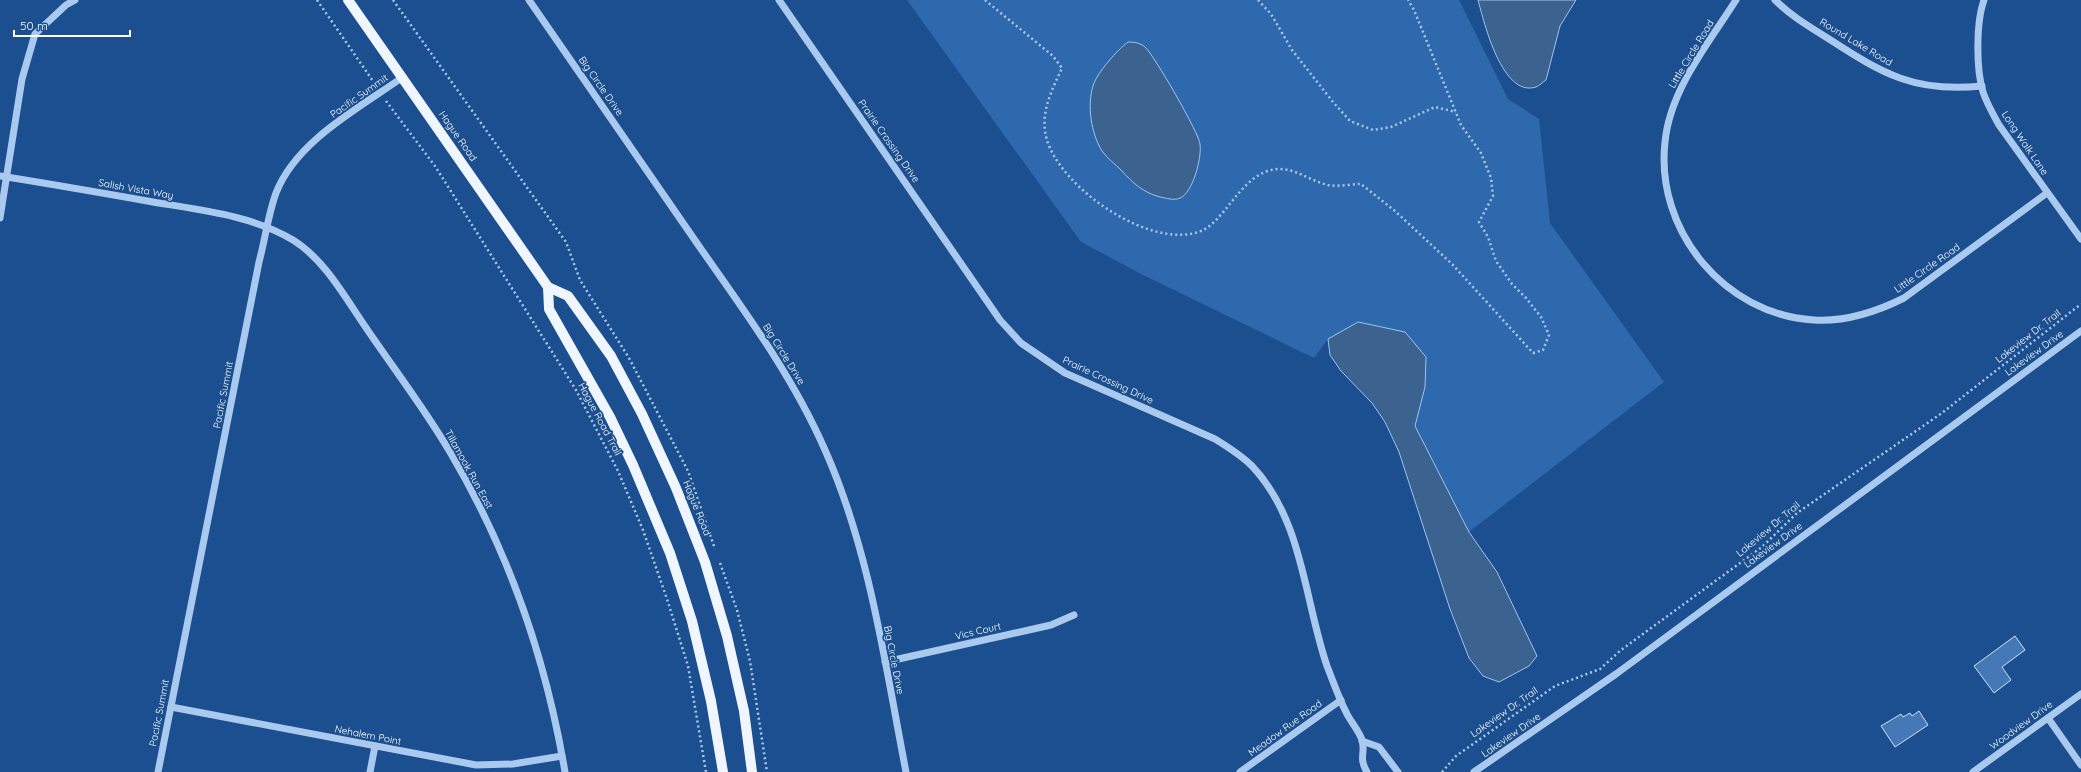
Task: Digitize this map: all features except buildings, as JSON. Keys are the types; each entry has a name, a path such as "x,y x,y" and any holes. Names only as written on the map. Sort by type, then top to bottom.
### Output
{"main road":[{"name":"Hague Road","path":"348,0 548,287 568,296 611,356 642,414 676,488 707,569 724,622 744,711 752,772"},
{"path":"548,287 549,309 613,424 646,492 670,553 694,628 711,701 723,772"}],"street":[{"path":"0,218 8,177 22,79 35,34 66,5 75,0"},
{"name":"Big Circle Drive","path":"529,0 758,332 801,402 825,450 843,495 866,568 906,772"},
{"name":"Prairie Crossing Drive","path":"779,0 1000,320 1021,343 1065,373 1215,439 1237,453 1252,466 1267,484 1286,517 1304,576 1318,634 1341,700 1362,741 1361,763 1367,772"},
{"name":"Little Circle Road","path":"1736,0 1695,64 1674,105 1667,126 1664,164 1669,201 1675,218 1692,249 1716,278 1744,299 1761,308 1779,314 1815,320 1839,320 1882,309 1904,298 2047,193"},
{"name":"Round Lake Road","path":"1775,0 1796,18 1833,42 1894,77 1919,84 1944,88 1982,86"},
{"name":"Long Walk Lane","path":"1984,0 1979,27 1982,86 1989,106 1999,125 2081,239"},
{"name":"Pacific Summit","path":"158,772 267,229 276,194 284,178 306,148 322,134 402,78"},
{"name":"Salish Vista Way","path":"0,176 245,219 267,229"},
{"name":"Tillamook Run East","path":"267,229 292,240 305,249 329,275 437,431 466,481 500,550 528,621 549,694 565,772"},
{"name":"Lakeview Drive","path":"1474,772 1616,674 2081,331"},
{"name":"Vics Court","path":"885,662 1051,625 1074,615"},
{"name":"Woodview Drive","path":"1973,772 2081,694"},
{"name":"Meadow Rue Road","path":"1240,772 1341,700"},
{"name":"Nehalem Point","path":"171,707 476,765 513,764 562,756"},
{"path":"2048,718 2081,765"},
{"path":"1362,741 1379,747 1398,772"},
{"path":"370,772 375,746"}],"path":[{"path":"318,0 362,64"},
{"path":"985,0 1053,56 1062,68 1048,100 1044,121 1047,140 1059,166 1078,186 1106,210 1138,225 1174,236 1201,231 1216,220 1233,198 1265,172 1288,169 1329,185 1361,184 1395,211 1453,265 1533,353 1543,350 1549,335 1541,317 1526,298 1512,284 1496,261 1488,237 1479,222 1493,196 1490,178 1481,153 1461,125 1414,10 1408,0"},
{"path":"1258,0 1271,14 1292,50 1350,121 1373,130 1391,127 1435,107 1456,112"},
{"name":"Hague Road Trail","path":"395,112 435,166 576,390 618,471 650,551 688,666 706,772"},
{"name":"Lakeview Dr. Trail","path":"1442,772 1456,756 1554,686 1600,669 1621,650 1762,547 1797,513 1942,413 2081,304"}],"shaded area":[{"path":"907,0 1459,0 1508,99 1539,119 1550,223 1664,382 1469,532 1415,426 1425,387 1328,339 1314,358 1143,275 1081,242"},
{"path":"1478,0 1576,0 1560,26 1546,80 1540,85 1536,87 1524,87 1513,81 1504,70 1496,56 1490,40"},
{"path":"1128,42 1145,47 1150,53 1185,111 1198,137 1200,144 1200,157 1196,174 1185,195 1178,199 1160,197 1138,186 1104,154 1095,136 1090,111 1093,86 1098,75 1108,62"},
{"path":"1358,322 1405,332 1426,357 1425,387 1415,426 1469,532 1497,572 1537,656 1529,666 1499,682 1483,676 1469,658 1450,609 1399,452 1385,422 1372,403 1341,371 1330,355 1328,339"}]}
